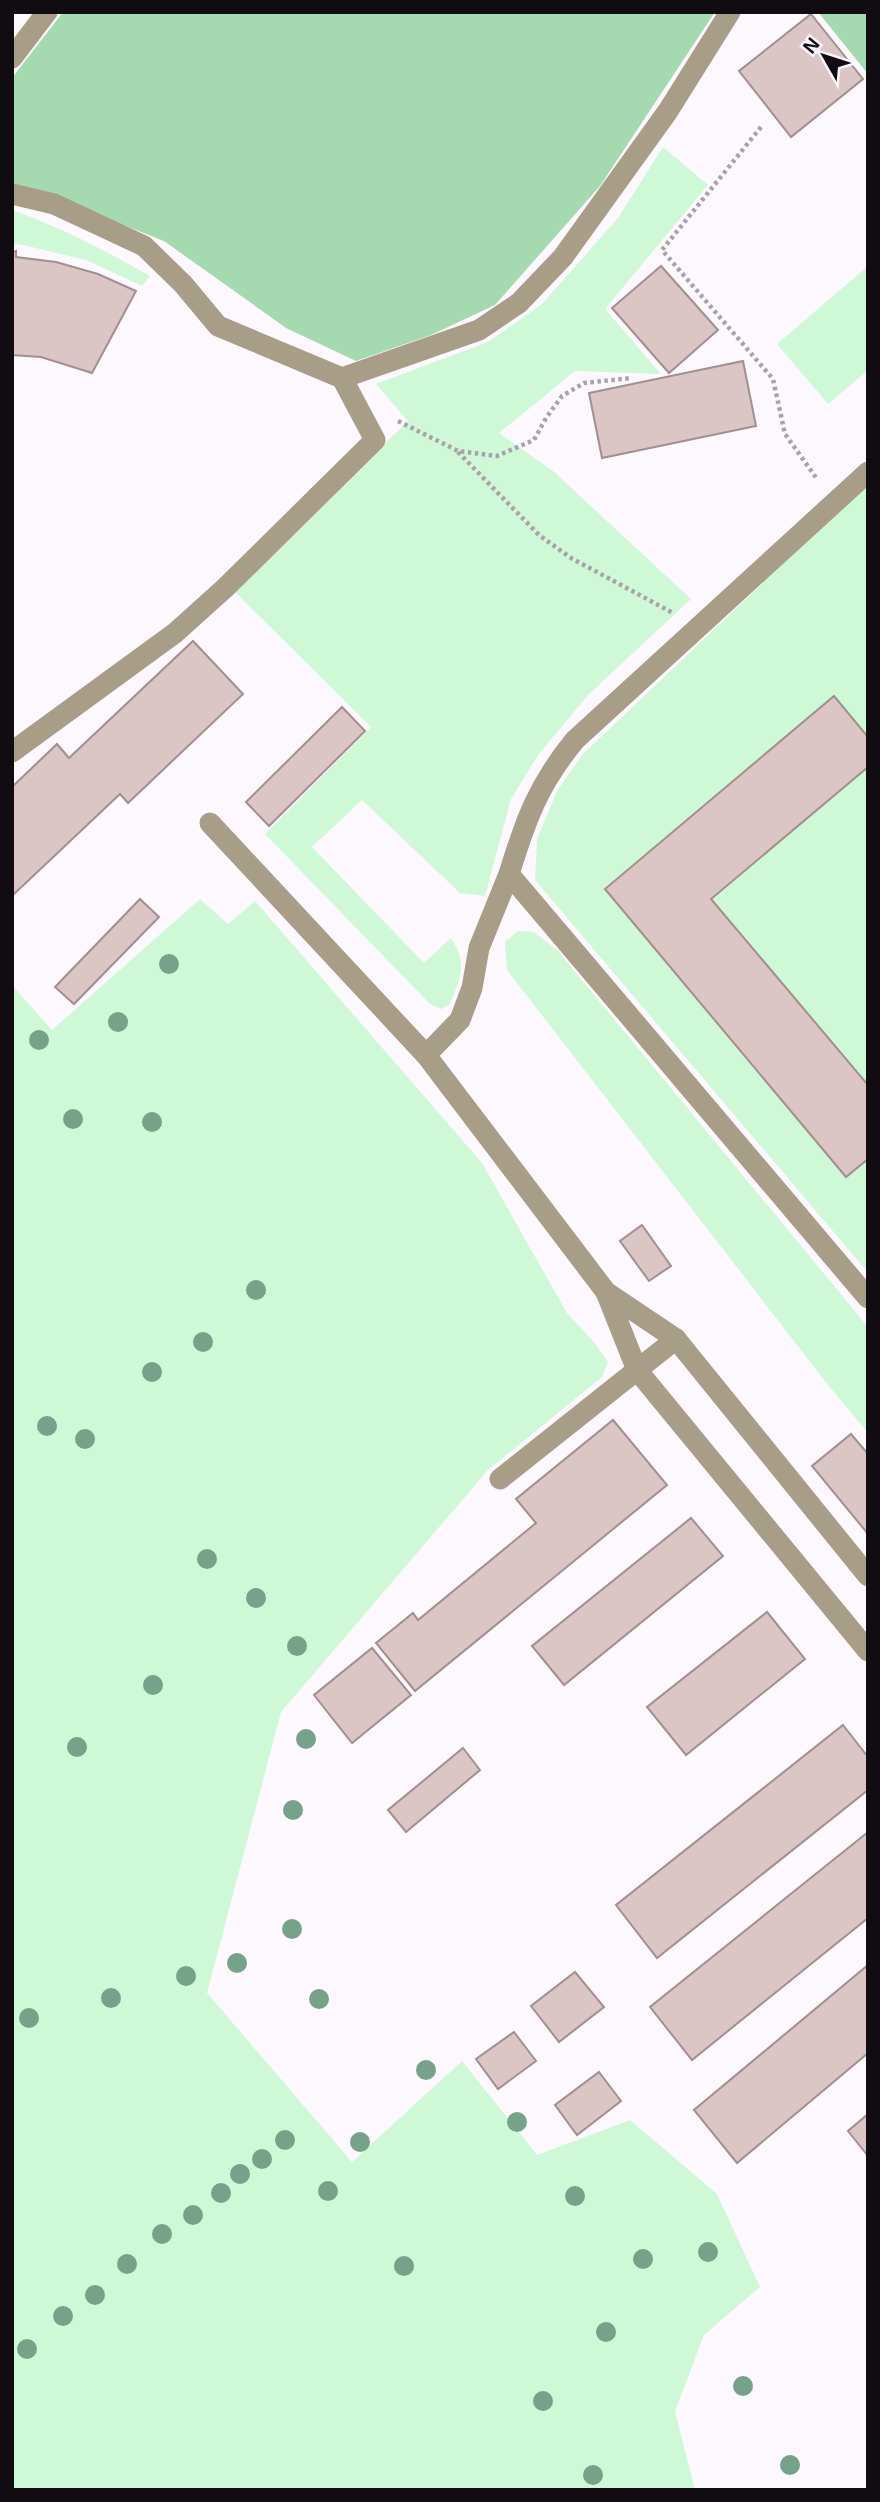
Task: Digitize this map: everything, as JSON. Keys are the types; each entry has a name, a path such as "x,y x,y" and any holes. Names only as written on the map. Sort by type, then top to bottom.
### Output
{"lane":[{"path":"12,58 47,12"},
{"path":"342,378 479,330 519,303 562,257 668,111 730,12"},
{"path":"12,194 54,204 144,246 183,284 218,326 342,378 375,440 175,634 12,752"},
{"path":"426,1055 460,1020 472,988 479,948 509,874 536,796 553,766 575,740 868,472"},
{"path":"209,823 426,1055 606,1292 637,1370 868,1651"},
{"path":"509,874 868,1298"},
{"path":"606,1292 676,1339 868,1576"},
{"path":"500,1479 676,1339"}],"path":[{"path":"761,128 662,250 773,379 785,434 819,481 837,500"},
{"path":"392,418 458,451 497,456 534,440 562,396 584,383 632,378"},
{"path":"458,451 539,535 571,558 698,626"}],"green space":[{"path":"63,12 715,12 600,186 495,305 431,335 356,361 286,328 164,241 32,189 12,185 12,78"},
{"path":"818,12 868,12 868,74"},
{"path":"663,147 708,185 605,309 661,374 575,371 499,433 553,471 691,599 588,695 538,755 511,799 485,896 460,893 362,800 312,847 424,963 451,938 460,956 461,971 449,1005 441,1009 430,1004 265,834 371,727 234,591 408,421 376,384 488,342 542,304 618,218"},
{"path":"12,210 83,240 150,276 142,286 86,260 19,244 12,245"},
{"path":"868,266 868,370 828,404 777,344"},
{"path":"868,483 868,737 834,696 606,889 846,1177 868,1159 868,1267 865,1269 535,880 537,839 558,789 583,754"},
{"path":"868,767 868,1085 711,899"},
{"path":"200,899 228,924 255,901 482,1163 567,1313 608,1362 602,1377 488,1470 281,1712 207,1993 352,2162 462,2061 537,2155 630,2120 717,2194 760,2287 704,2335 675,2411 695,2490 12,2490 12,985 52,1030"},
{"path":"518,931 534,932 557,950 868,1327 868,1433 507,970 505,942"}],"building":[{"path":"811,14 863,79 791,137 739,71"},
{"path":"16,251 16,257 56,262 98,274 136,291 92,373 41,357 12,355 12,252"},
{"path":"661,266 718,330 669,373 612,308"},
{"path":"743,361 756,426 602,458 589,393"},
{"path":"193,641 243,694 128,803 120,794 12,896 12,787 57,744 69,758"},
{"path":"834,696 868,737 868,767 711,899 868,1085 868,1159 846,1177 605,889"},
{"path":"342,707 365,731 269,826 246,802"},
{"path":"140,899 159,917 74,1004 55,987"},
{"path":"642,1225 671,1266 649,1281 620,1241"},
{"path":"613,1420 667,1485 415,1691 376,1643 413,1613 418,1620 536,1523 516,1499"},
{"path":"851,1434 868,1454 868,1534 812,1466"},
{"path":"691,1518 723,1556 564,1685 532,1646"},
{"path":"767,1612 805,1659 686,1755 647,1707"},
{"path":"372,1648 411,1695 352,1743 314,1695"},
{"path":"843,1725 868,1757 868,1790 657,1958 616,1905"},
{"path":"463,1748 480,1770 406,1832 388,1810"},
{"path":"868,1832 868,1918 692,2060 650,2007"},
{"path":"868,1965 868,2053 737,2163 694,2110"},
{"path":"575,1972 604,2007 559,2042 531,2006"},
{"path":"514,2032 536,2061 498,2089 476,2059"},
{"path":"599,2072 621,2101 577,2135 555,2105"},
{"path":"868,2114 868,2156 848,2131"}]}
